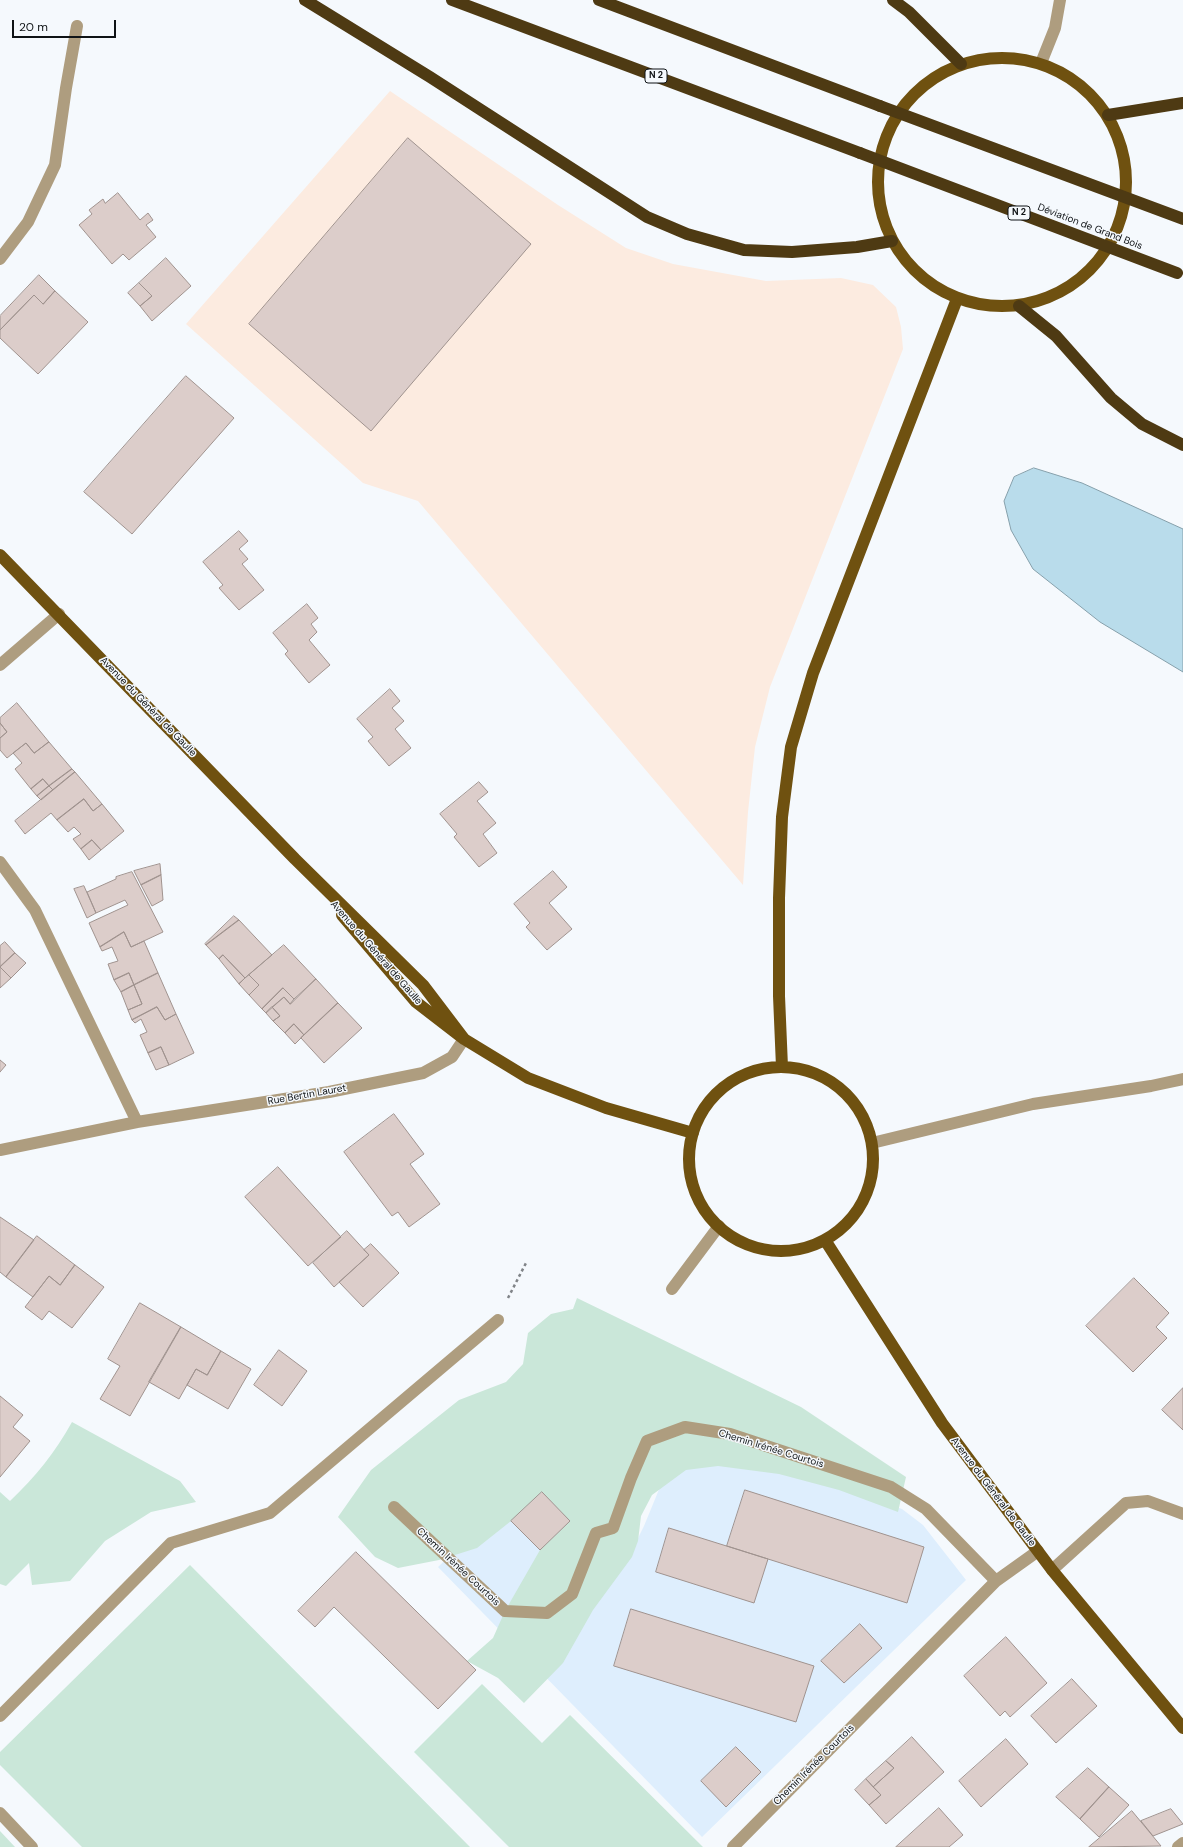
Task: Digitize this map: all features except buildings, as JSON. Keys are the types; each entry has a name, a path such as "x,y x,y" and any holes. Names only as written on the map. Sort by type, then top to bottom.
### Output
{"highway":[{"path":"305,0 430,77 647,217 687,234 744,250 792,252 857,247 892,241"},
{"name":"Déviation de Grand Bois","path":"452,0 1180,274"},
{"path":"599,0 1183,219"},
{"path":"893,0 909,12 961,64"},
{"path":"1108,115 1183,103"},
{"path":"1019,306 1056,336 1111,398 1142,424 1183,445"}],"main road":[{"path":"987,58 1015,58 1041,63 1067,75 1090,93 1108,115 1127,168 1121,224 1091,271 1043,301 1019,306 985,306 957,299 931,285 909,265 892,241 878,200 879,157 884,144 895,117 923,85 961,64 987,58"},
{"path":"782,1067 779,996 779,898 782,817 792,747 813,673 957,299"},
{"name":"Avenue du Général de Gaulle","path":"0,555 295,858 423,985 464,1040"},
{"name":"Avenue du Général de Gaulle","path":"295,858 416,1002 464,1040 528,1078 606,1108 693,1133"},
{"path":"782,1067 807,1071 830,1081 850,1098 864,1119 872,1143 872,1172 864,1199 848,1223 825,1240 804,1248 781,1251 759,1248 738,1239 719,1226 706,1211 696,1193 690,1173 689,1153 693,1133 702,1111 717,1093 736,1078 758,1070 782,1067"},
{"name":"Avenue du Général de Gaulle","path":"825,1240 942,1423 1052,1570 1183,1728"}],"street":[{"path":"1041,63 1055,28 1060,0"},
{"path":"0,259 28,222 55,165 77,26"},
{"path":"0,665 59,614"},
{"path":"0,862 35,910 137,1122"},
{"name":"Rue Bertin Lauret","path":"0,1150 137,1122 329,1092 423,1073 452,1057 464,1040"},
{"path":"872,1143 1032,1104 1151,1086 1183,1079"},
{"path":"672,1289 719,1226"},
{"path":"0,1716 171,1544 270,1513 498,1320"},
{"name":"Chemin Irénée Courtois","path":"394,1507 505,1611 547,1613 572,1594 596,1533 613,1528 631,1478 647,1441 685,1426 730,1434 891,1487 926,1509 996,1581"},
{"path":"1052,1570 1126,1503 1148,1501 1183,1514"},
{"name":"Chemin Irénée Courtois","path":"733,1847 996,1581 1038,1551"},
{"path":"0,1813 32,1847"},
{"path":"1178,1847 1183,1843"}],"path":[{"path":"498,1320 527,1261"}],"shaded area":[{"path":"390,91 558,205 626,248 673,264 766,281 841,278 873,285 896,307 901,327 903,349 770,687 755,747 748,812 743,885 418,501 363,483 186,324"},
{"path":"1034,468 1082,483 1183,529 1183,672 1100,622 1033,569 1011,530 1004,501 1014,477"},
{"path":"676,1448 736,1451 902,1509 923,1525 966,1580 702,1837 438,1567 535,1475 623,1568 644,1526"}],"green space":[{"path":"577,1298 801,1407 906,1477 898,1512 839,1490 779,1474 718,1466 686,1470 652,1495 641,1516 638,1541 632,1557 593,1610 563,1663 524,1703 498,1678 467,1661 493,1638 505,1611 540,1550 570,1521 542,1492 511,1521 477,1548 439,1560 398,1568 375,1557 338,1517 371,1470 459,1400 506,1382 523,1364 528,1333 551,1314 573,1309"},
{"path":"72,1422 180,1481 196,1502 151,1512 105,1541 70,1581 32,1585 29,1563 6,1586 0,1584 0,1492 10,1501 44,1464 59,1444"},
{"path":"190,1565 470,1847 82,1847 0,1765 0,1752"},
{"path":"482,1684 542,1743 570,1715 703,1847 509,1847 414,1752"},
{"path":"0,1831 15,1847 0,1847"}]}
